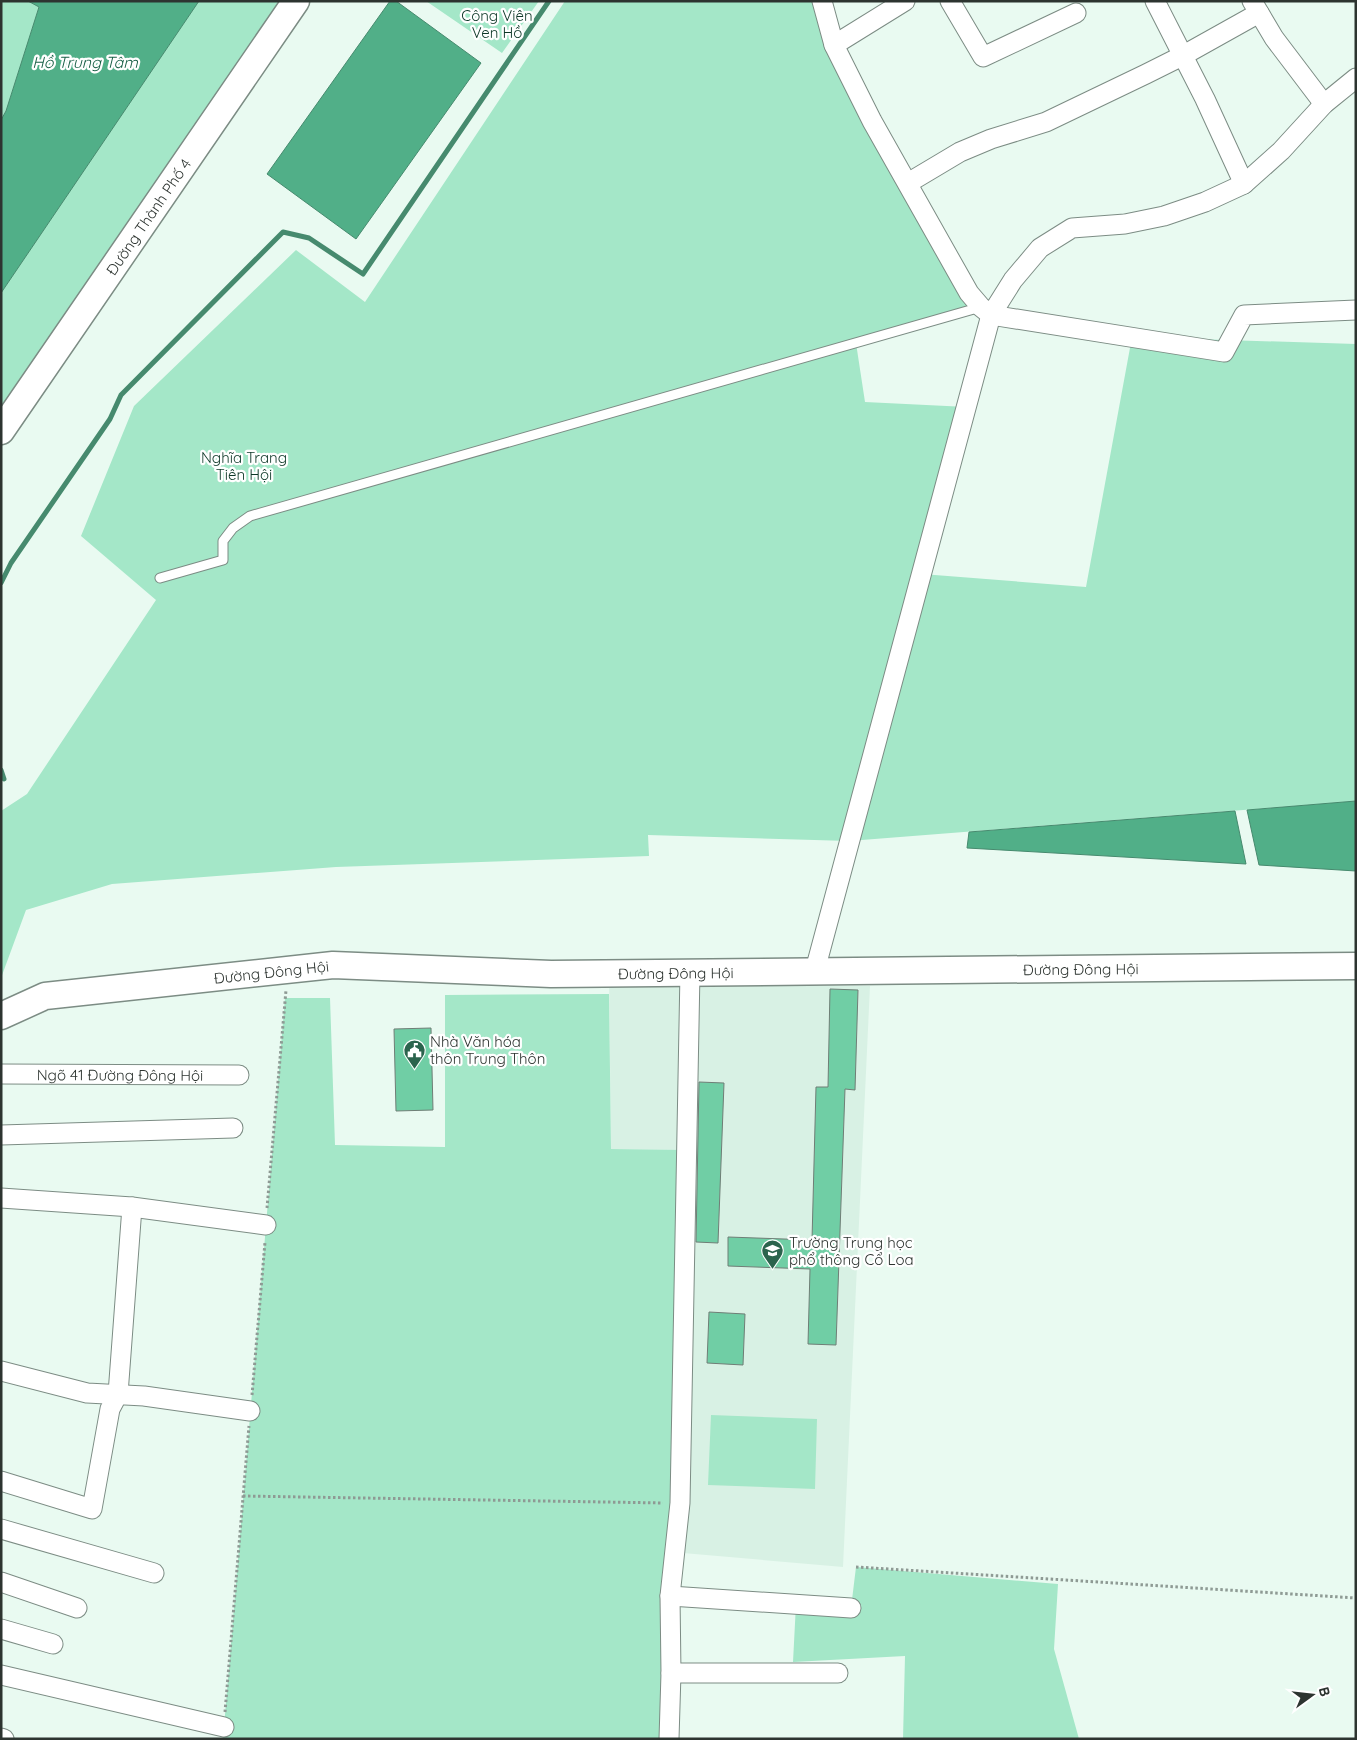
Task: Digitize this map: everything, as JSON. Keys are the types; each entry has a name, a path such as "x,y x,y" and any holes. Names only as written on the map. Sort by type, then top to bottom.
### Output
{"street":[{"name":"Đường Thành Phố 4","path":"1,431 296,1"},
{"path":"822,1 834,45 872,121 969,293 986,311 1224,352 1244,315 1356,310"},
{"path":"834,45 905,1"},
{"path":"950,1 983,56 1076,13"},
{"path":"1155,1 1205,99 1244,184"},
{"path":"908,184 960,152 991,139 1046,122 1182,56 1256,7 1274,38 1324,104"},
{"path":"815,970 986,311 1040,248 1072,228 1125,224 1164,216 1205,202 1244,184 1281,151 1324,104 1356,78"},
{"name":"Đường Đông Hội","path":"1,1016 45,996 333,965 551,974 690,972 780,975 815,970 1356,966"},
{"path":"669,1739 671,1673 670,1596 680,1503 690,972"},
{"name":"Ngõ 41 Đường Đông Hội","path":"1,1074 239,1075"},
{"path":"1,1134 233,1128"},
{"path":"1,1198 132,1207 266,1225"},
{"path":"1,1481 92,1509 110,1409 118,1394 132,1207"},
{"path":"1,1371 86,1393 144,1396 250,1412"},
{"path":"1,1529 154,1573"},
{"path":"1,1582 77,1608"},
{"path":"670,1596 851,1608"},
{"path":"1,1629 53,1644"},
{"path":"671,1673 838,1673"},
{"path":"1,1675 224,1727"}],"lane":[{"path":"160,578 223,560 223,542 233,528 250,516 986,311"}],"path":[{"path":"224,1727 287,970"},
{"path":"243,1496 680,1503"},
{"path":"856,1567 1356,1598"}],"shaded area":[{"path":"690,972 687,1150 611,1149 609,973"},
{"name":"Trường Trung học phổ thông Cổ Loa","path":"695,982 779,986 870,986 843,1567 683,1553"}],"green space":[{"path":"1,1 28,1 39,7 6,111 1,120"},
{"path":"199,1 296,1 1,431 1,293"},
{"name":"Công Viên Ven Hồ","path":"426,1 539,1 502,53"},
{"name":"Nghĩa Trang Tiên Hội","path":"565,1 822,1 834,45 981,307 856,343 865,402 967,407 922,574 1086,587 1132,337 1356,344 1356,801 849,841 648,835 649,856 336,867 112,884 26,910 1,978 1,811 27,794 156,600 81,536 134,406 296,250 365,302"},
{"path":"609,994 611,1149 687,1150 671,1739 223,1739 285,998 330,998 335,1145 445,1147 445,995"},
{"path":"711,1415 817,1419 815,1489 708,1485"},
{"path":"856,1567 1058,1584 1054,1649 1079,1739 903,1739 905,1656 793,1662 796,1604 851,1608"}],"water":[{"name":"Hồ Trung Tâm","path":"28,1 199,1 1,293 1,120 6,111 39,7"},
{"path":"390,1 396,1 481,63 356,239 267,174"},
{"path":"1356,801 1356,871 1259,865 1247,810"},
{"path":"1235,811 1246,864 967,848 969,832"}],"building":[{"path":"830,989 858,990 855,1090 845,1089 836,1345 808,1344 810,1269 728,1266 728,1237 812,1240 816,1087 828,1087"},
{"name":"Nhà Văn hóa thôn Trung Thôn","path":"431,1028 433,1110 396,1111 394,1029"},
{"path":"699,1082 724,1083 718,1243 696,1242"},
{"path":"709,1312 745,1314 743,1365 707,1363"}],"waterway":[{"path":"1,583 11,563 110,419 121,395 283,232 309,238 363,274 549,1"},
{"path":"1,770 4,779"}],"place":[{"name":"Nhà Văn hóa thôn Trung Thôn","path":"414,1069"},
{"name":"Trường Trung học phổ thông Cổ Loa","path":"773,1270"}]}
